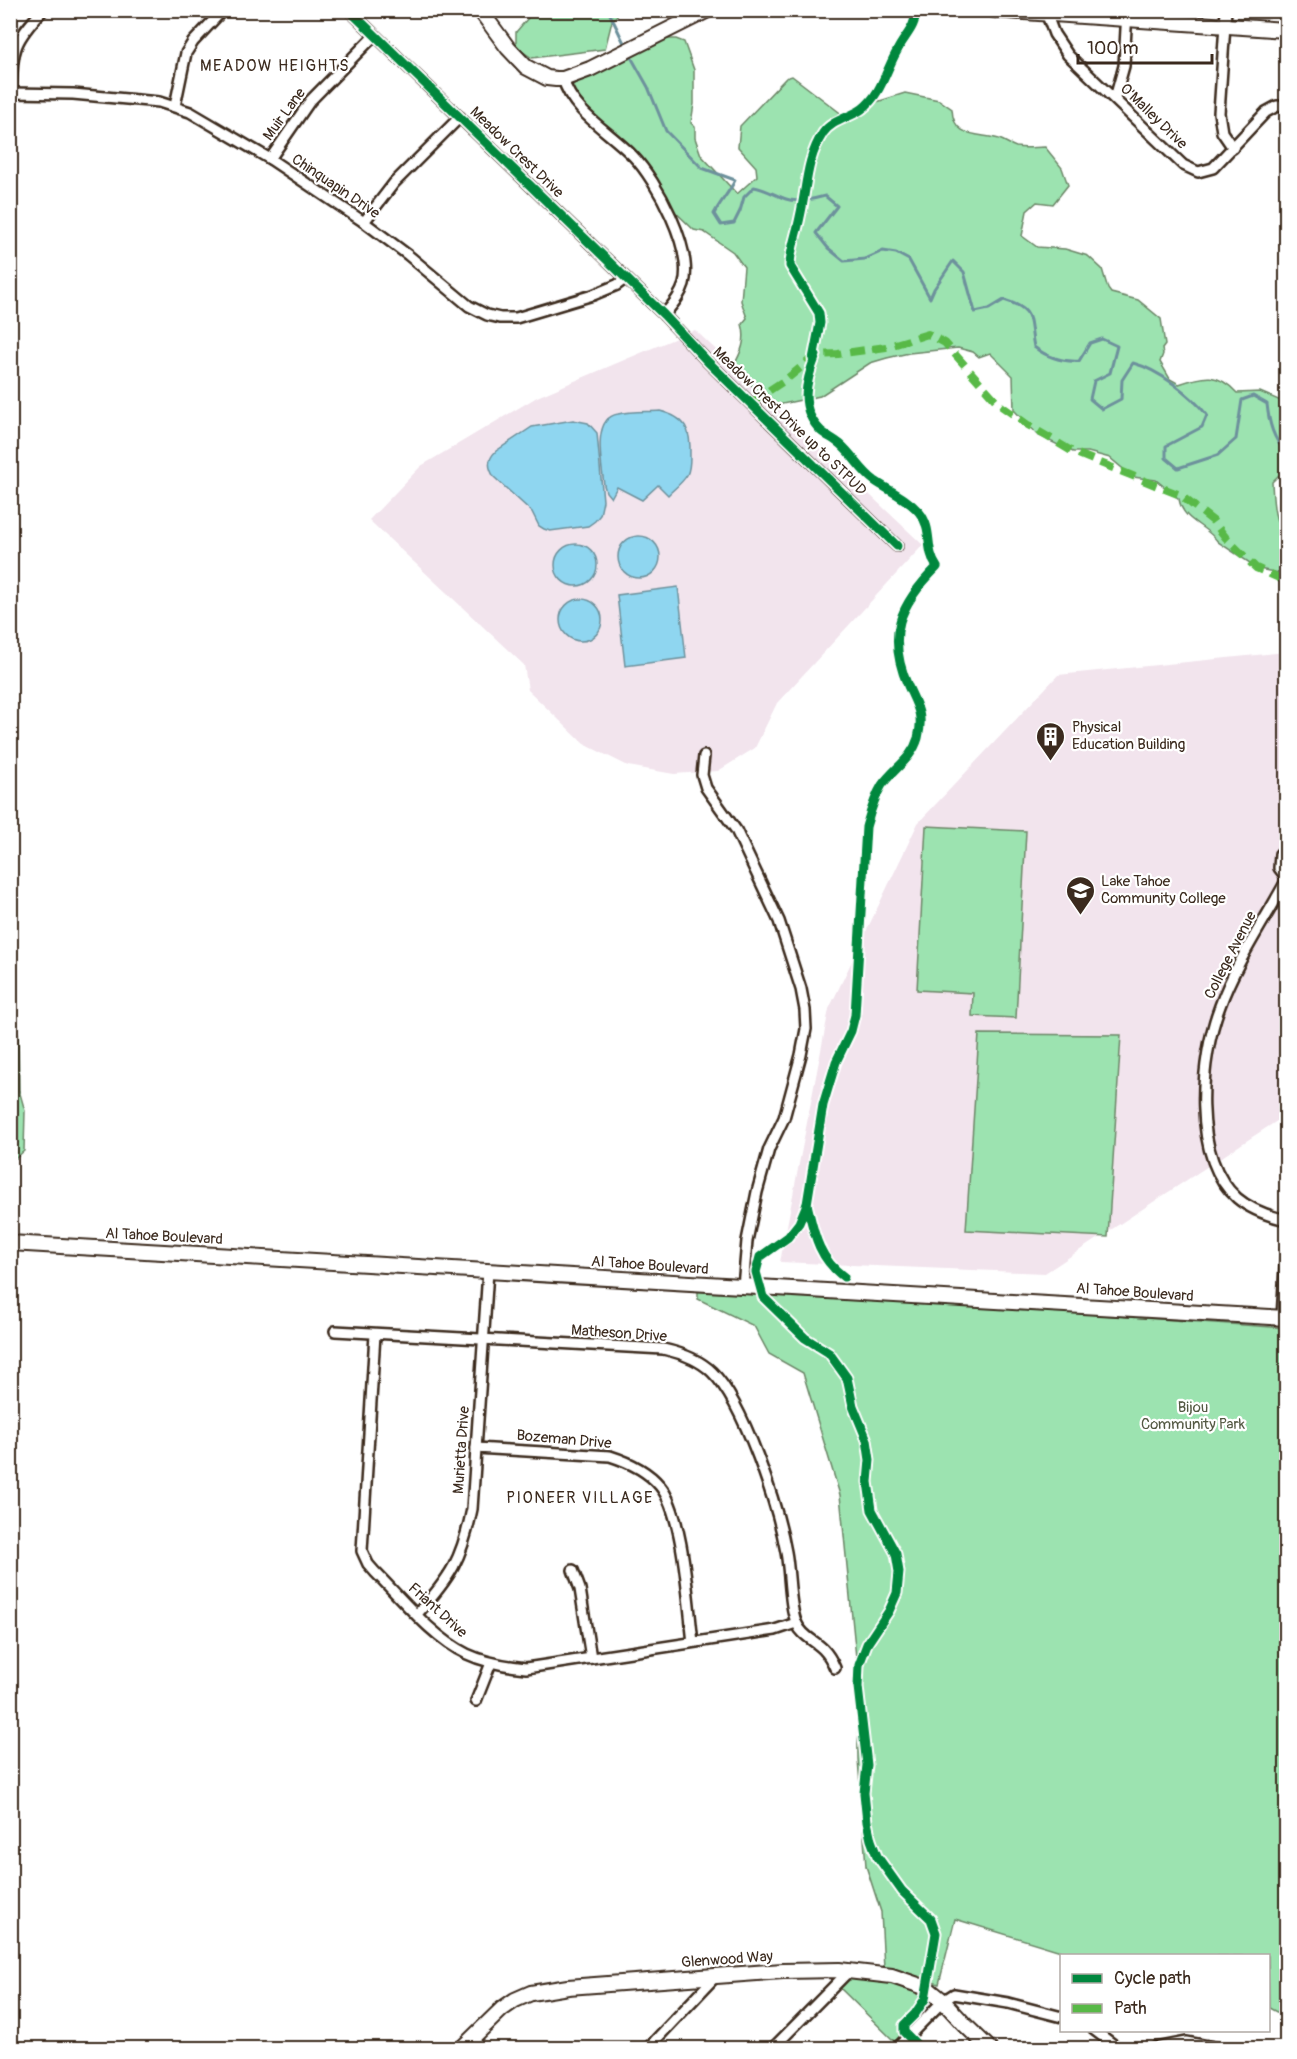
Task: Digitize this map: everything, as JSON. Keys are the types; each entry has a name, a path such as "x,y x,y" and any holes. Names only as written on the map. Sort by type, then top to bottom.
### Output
{"main road":[{"path":"480,10 508,48 526,67 547,78 563,79 590,69 708,10"},
{"path":"994,10 1127,15 1225,27 1287,30"},
{"name":"Al Tahoe Boulevard","path":"10,1243 1284,1318"},
{"name":"Glenwood Way","path":"462,2049 502,2008 531,1993 568,1987 783,1971 849,1971 892,1976 915,1983 927,1988 944,2001 989,2049"}],"street":[{"path":"11,93 15,48 25,31 43,10"},
{"path":"175,106 186,53 193,42 223,10"},
{"name":"Meadow Crest Drive","path":"349,10 664,315"},
{"path":"1226,10 1219,113 1222,132 1233,148"},
{"name":"O'Malley Drive","path":"1046,13 1054,34 1068,55 1183,165 1198,172 1213,168 1266,112 1277,106 1287,107"},
{"path":"1115,98 1124,66 1127,15"},
{"name":"Muir Lane","path":"270,159 310,101 374,36"},
{"path":"563,79 566,91 578,107 640,164 657,190 680,239 686,261 684,282 676,301 664,315"},
{"name":"Chinquapin Drive","path":"11,93 82,95 159,102 175,106 207,121 270,159 364,222 469,306 487,315 516,318 594,295 625,279"},
{"path":"364,222 394,183 460,117"},
{"name":"Meadow Crest Drive up to STPUD","path":"664,315 708,362 897,546"},
{"path":"704,756 702,776 706,788 736,830 779,921 806,1010 806,1029 801,1055 784,1118 769,1149 757,1192 747,1241 743,1287"},
{"name":"College Avenue","path":"1287,849 1280,854 1279,868 1287,879 1230,982 1219,1008 1206,1059 1204,1091 1210,1153 1226,1186 1237,1198 1254,1209 1287,1220"},
{"path":"1284,1318 1287,1250"},
{"name":"Murietta Drive","path":"417,1614 446,1581 459,1560 467,1535 472,1509 488,1271"},
{"name":"Matheson Drive","path":"335,1331 663,1349 683,1353 698,1361 723,1385 744,1424 774,1502 786,1552 796,1623"},
{"name":"Friant Drive","path":"375,1334 362,1551 375,1572 449,1644 491,1663 526,1668 775,1630 796,1623"},
{"name":"Bozeman Drive","path":"476,1448 610,1456 629,1462 661,1486 678,1527 693,1642"},
{"path":"573,1570 579,1589 591,1658"},
{"path":"796,1623 810,1639 825,1650 835,1668"},
{"path":"476,1701 491,1663"},
{"path":"773,2049 849,1971"},
{"path":"648,2049 716,1976"},
{"path":"897,2049 944,2001 954,1994 1008,2003 1060,2016"},
{"path":"1095,2032 1118,2049"},
{"path":"1155,2049 1186,2042 1219,2049"}],"shaded area":[{"path":"695,330 923,545 777,703 755,748 718,771 674,774 628,766 584,744 528,690 524,665 369,520 421,466 537,397"},
{"name":"Lake Tahoe Community College","path":"1286,652 1286,1115 1045,1273 780,1262 829,1009 918,823 1058,675"}],"green space":[{"path":"618,10 619,13 612,21 605,49 532,58 516,47 516,32 534,11"},
{"path":"661,39 676,39 684,42 694,70 694,104 691,123 695,127 695,138 701,155 737,194 757,176 756,167 738,147 740,126 786,78 792,76 843,115 851,115 861,107 905,93 939,100 952,109 953,119 957,126 968,133 999,139 1016,147 1045,147 1062,168 1068,185 1053,204 1037,202 1027,211 1022,236 1037,247 1065,249 1088,256 1102,269 1111,293 1138,300 1161,319 1165,345 1160,362 1170,379 1179,384 1210,377 1223,381 1237,393 1260,392 1281,401 1286,425 1286,476 1278,476 1272,482 1276,518 1286,536 1286,578 1279,573 1259,569 1218,542 1185,513 1179,499 1156,480 1133,477 1110,458 1088,452 1073,452 1037,435 1014,410 1013,376 990,353 979,357 973,352 958,348 909,353 887,358 870,363 820,396 773,406 733,367 742,346 744,336 742,324 747,318 741,301 744,267 733,252 704,232 694,230 664,201 608,128 586,121 576,112 570,88 576,82 616,61 635,55"},
{"path":"926,826 1026,831 1016,1018 972,1016 973,993 917,990"},
{"path":"11,1008 18,1034 19,1090 25,1111 24,1151 11,1159"},
{"path":"979,1034 1121,1035 1108,1237 966,1230"},
{"name":"Bijou Community Park","path":"698,1291 947,1304 1286,1328 1286,2017 1270,2009 1270,1954 1071,1954 955,1919 939,1984 884,1968 881,1912 866,1866 858,1759 857,1668 840,1495 803,1373 769,1354 754,1326 698,1299"},
{"path":"857,1975 895,1982 928,1999 929,2006 895,2042 840,1988"}],"water":[{"path":"660,411 676,417 686,426 690,439 690,461 687,475 668,495 658,485 642,500 617,487 611,498 604,485 600,455 601,433 604,424 610,417 618,414"},
{"path":"573,420 588,423 597,433 603,501 600,515 588,526 550,531 539,526 532,512 494,477 490,461 496,451 532,427"},
{"path":"639,536 647,537 654,542 659,549 659,565 654,572 647,577 639,578 631,577 624,572 619,565 618,557 619,549 624,542 631,537"},
{"path":"576,544 584,545 591,550 596,557 596,573 591,580 584,585 576,586 568,585 561,580 556,573 555,565 556,557 561,550 568,545"},
{"path":"678,587 686,658 625,666 617,595"},
{"path":"581,599 589,600 596,605 601,612 601,628 596,635 589,640 581,641 573,640 566,635 561,628 560,620 561,612 566,605 573,600"}],"waterway":[{"path":"608,10 624,43"},
{"path":"631,57 648,87 666,131 702,168 735,180 714,214 721,225 734,223 744,197 754,187 795,201 825,196 837,206 816,233 828,248 844,261 865,259 883,251 896,253 909,260 930,298 953,261 964,272 975,312 989,309 1004,300 1021,307 1029,316 1034,347 1044,354 1061,360 1079,361 1090,343 1102,339 1117,346 1110,373 1094,381 1090,399 1102,409 1121,399 1122,380 1133,363 1153,371 1173,384 1207,415 1202,427 1166,446 1166,458 1178,468 1218,455 1236,439 1242,400 1253,396 1267,404 1272,430 1286,452"}],"marked path":[{"path":"750,403 788,378 816,355 886,347 928,334 945,343 1000,405 1028,425 1073,452 1180,495 1213,521 1226,538 1256,568 1286,581"}],"cycle path":[{"path":"349,10 664,315 708,362 897,546"},
{"path":"916,10 912,27 893,58 874,97 862,109 831,125 817,143 808,174 790,266 819,313 820,323 813,359 816,355 807,384 809,413 821,431 845,448 870,477 914,507 924,519 926,526 931,553 937,567 913,594 905,608 897,636 901,668 919,711 920,730 912,752 879,790 866,827 855,1015 851,1031 836,1062 823,1105 807,1204 799,1223 788,1237 760,1257 756,1272 763,1297 805,1338 829,1353 847,1378 853,1406 867,1440 870,1460 868,1482 872,1510 896,1554 899,1572 897,1593 889,1611 867,1644 859,1665 858,1687 867,1765 864,1793 871,1840 877,1856 902,1891 931,1919 936,1933 925,1999 904,2025 904,2032 920,2048"},
{"path":"807,1204 818,1244 828,1262 844,1277"}],"place":[{"name":"Physical Education Building","path":"1051,762"},
{"name":"Lake Tahoe Community College","path":"1080,916"}],"district":[{"name":"MEADOW HEIGHTS","path":"275,65"},
{"name":"PIONEER VILLAGE","path":"580,1497"}]}
